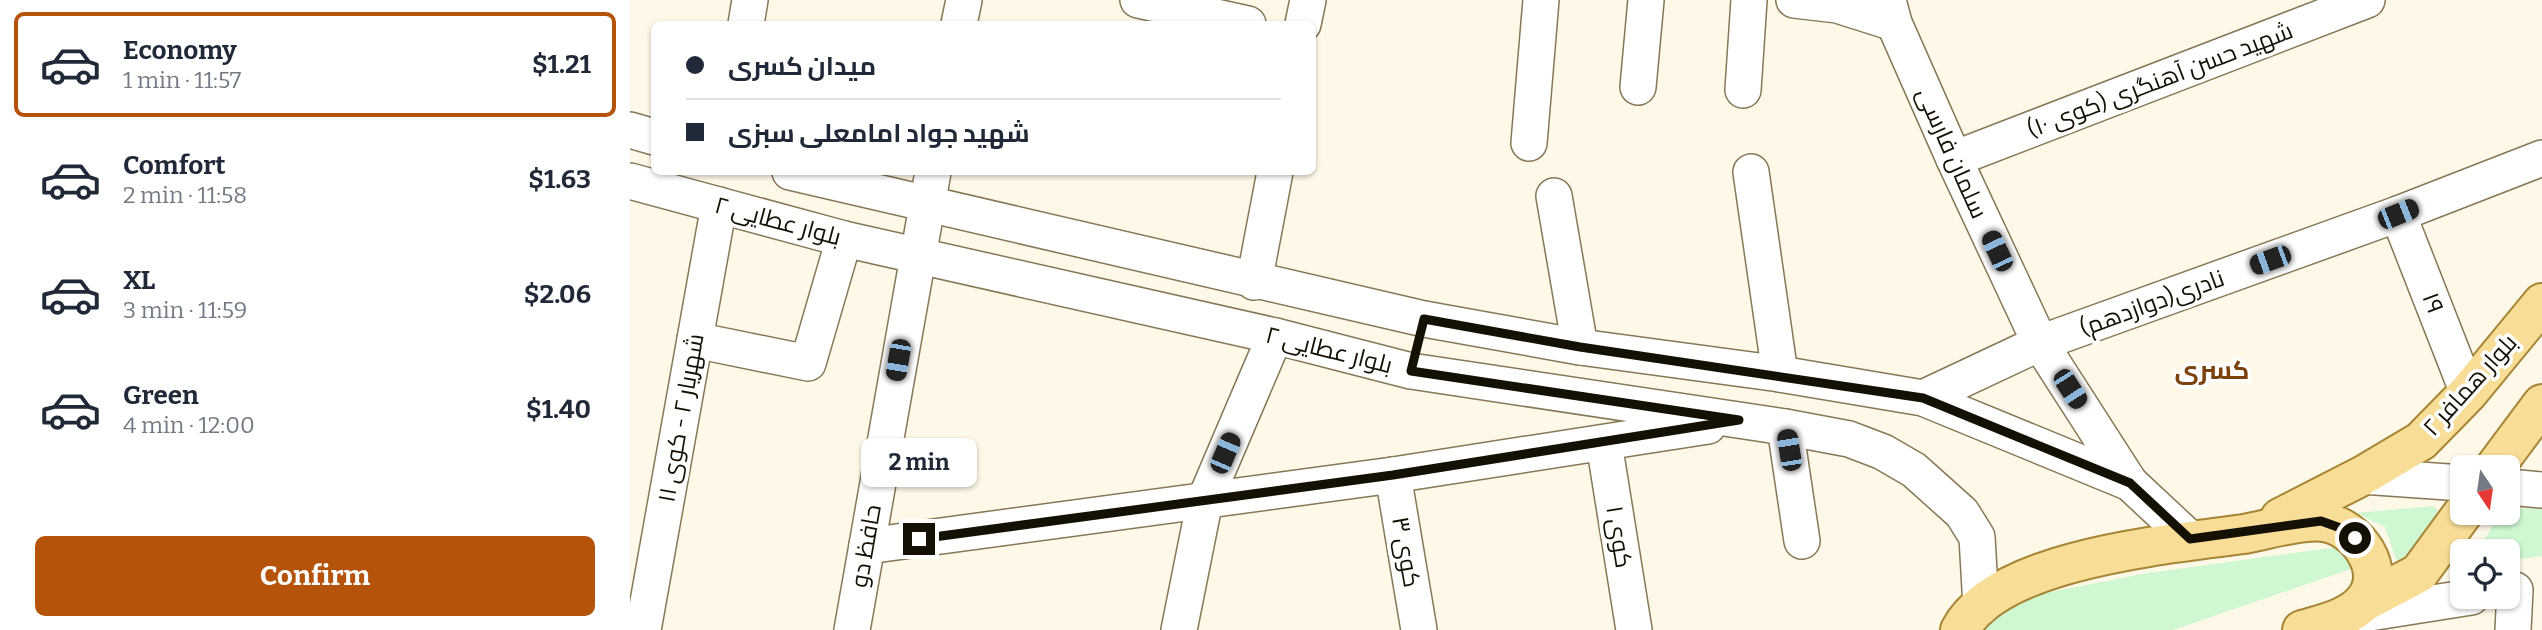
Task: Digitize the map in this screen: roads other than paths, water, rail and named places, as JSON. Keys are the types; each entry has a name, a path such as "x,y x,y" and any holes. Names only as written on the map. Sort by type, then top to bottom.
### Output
{"main road":[{"name":"بلوار همافر ۲","path":"2242,534 2298,511 2421,441 2468,393 2542,303"},
{"path":"2504,455 2542,404"},
{"path":"1971,618 2005,589 2048,569 2190,539 2242,534 2321,521 2346,530 2363,547 2369,559 2372,572 2352,610"},
{"path":"2302,630 2352,610 2419,573 2454,525"}],"street":[{"path":"746,21 750,0"},
{"path":"960,21 964,0"},
{"path":"1138,0 1233,21"},
{"path":"1304,21 1308,0"},
{"path":"1529,143 1541,0"},
{"path":"1638,87 1646,0"},
{"path":"1743,90 1749,0"},
{"path":"1794,0 1891,11"},
{"name":"شهید حسن آهنگری (کوی ۱۰)","path":"1954,159 2367,0"},
{"name":"سلمان فارسی","path":"1891,11 1954,159 2040,343 2130,483"},
{"path":"630,130 651,136"},
{"name":"نادری(دوازدهم)","path":"1923,398 2040,343 2398,214 2542,158"},
{"path":"1751,172 1780,374"},
{"name":"بلوار عطایی ۲","path":"804,175 844,184"},
{"path":"695,341 808,363 829,234 848,213 850,203 844,184 912,175 925,181"},
{"path":"1254,282 1274,175"},
{"name":"بلوار عطایی ۲","path":"630,181 829,234 1275,336 1411,371 1849,439 1883,452 1914,470 1962,513 1976,537 1971,618"},
{"name":"بلوار عطایی ۲","path":"925,181 1254,282 1424,319 1580,347 1780,374 1923,398 2130,483 2190,539"},
{"name":"حافظ دو","path":"852,630 916,254 925,181"},
{"path":"1554,196 1580,347"},
{"name":"شهریار ۲ - کوی ۱۱","path":"643,630 719,205"},
{"name":"۱۹","path":"2398,214 2468,393"},
{"path":"1411,371 1424,319"},
{"path":"1179,630 1205,500 1275,336"},
{"path":"867,546 1393,475 1739,420"},
{"path":"1785,427 1802,541"},
{"name":"کوی ۱","path":"1604,443 1634,630"},
{"name":"کوی ۳","path":"1393,475 1419,630"},
{"path":"2362,476 2450,482"},
{"path":"2520,488 2542,490"},
{"path":"2513,630 2522,589"},
{"path":"2352,610 2450,599"}],"district":[{"name":"کسری","path":"2212,370"}]}
